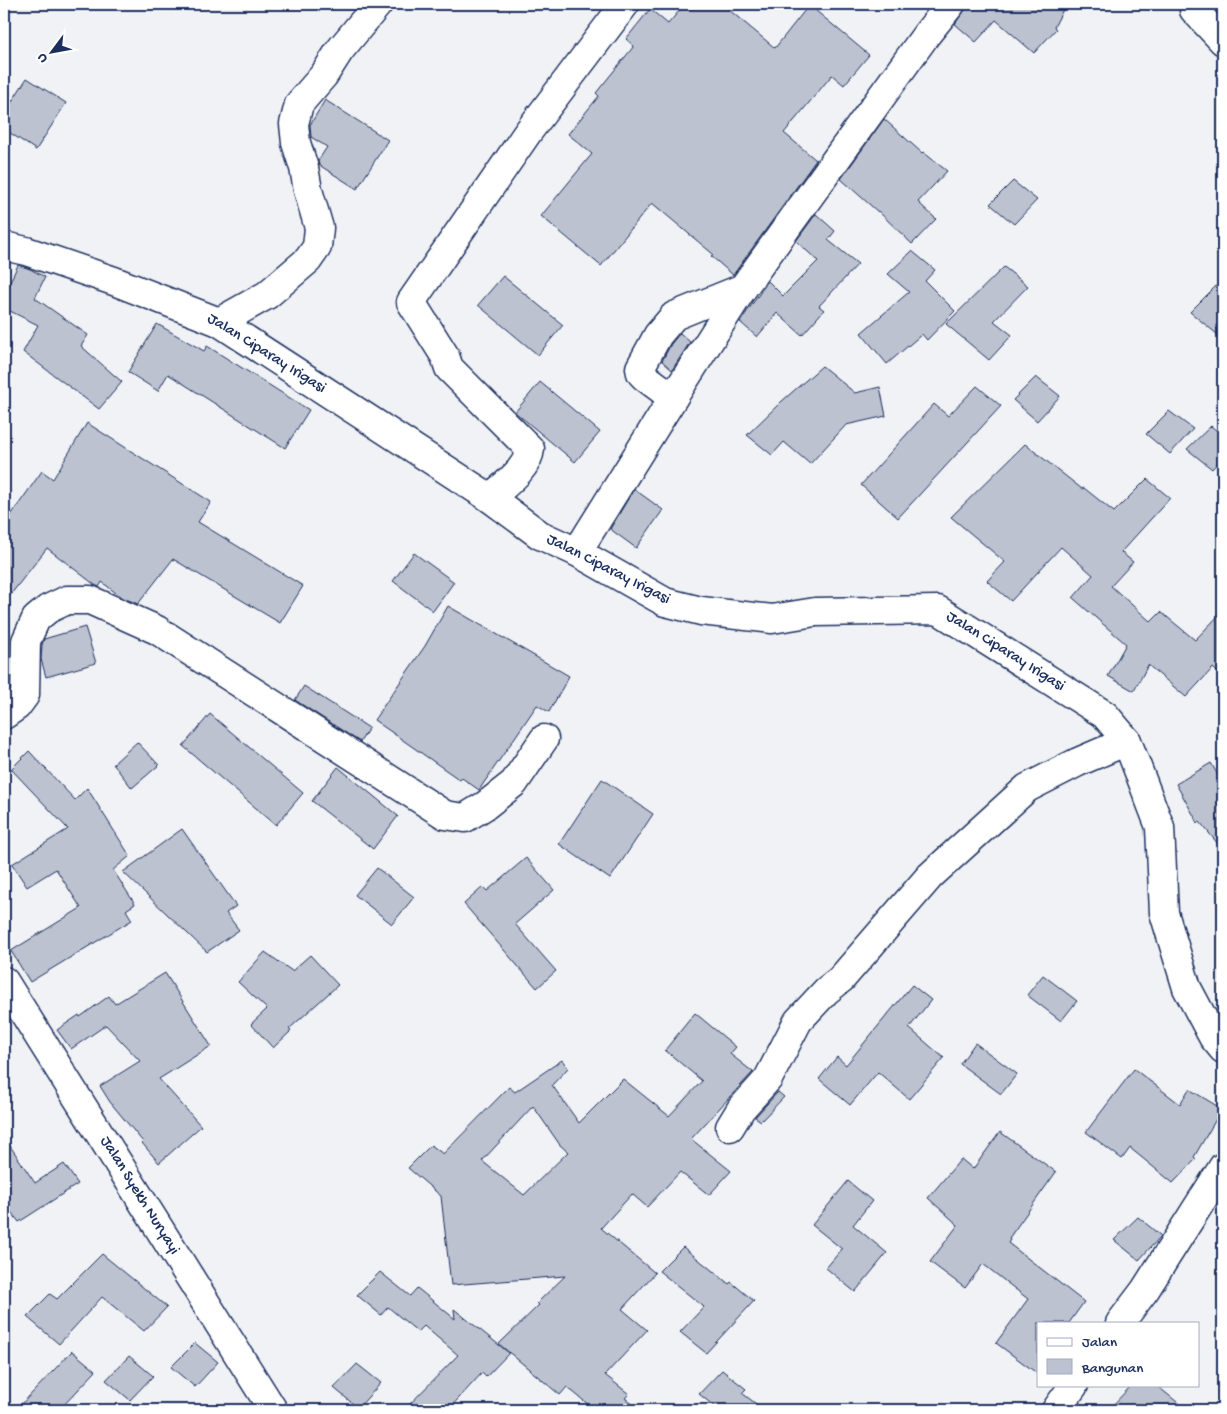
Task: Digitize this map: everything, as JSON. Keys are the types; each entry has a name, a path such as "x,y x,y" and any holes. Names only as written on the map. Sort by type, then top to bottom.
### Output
{"street":[{"path":"227,318 267,296 308,260 317,247 319,228 296,143 294,124 299,104 324,75 340,50 378,4"},
{"path":"490,498 522,467 530,457 530,449 449,368 445,356 411,302 528,132 625,4"},
{"path":"577,552 743,288 920,42 951,4"},
{"path":"1194,10 1223,41"},
{"name":"Jalan Ciparay Irigasi","path":"4,246 26,251 227,318 490,498 540,535 577,552 665,602 701,611 772,619 815,612 938,610 1105,715 1127,741 1160,827 1164,913 1187,988 1213,1037 1223,1049"},
{"path":"673,398 641,373 640,368 658,335 674,316 743,288"},
{"path":"4,715 17,706 25,694 26,641 36,619 48,609 67,600 90,600 157,630 445,815 465,818 514,783 544,739"},
{"path":"730,1127 741,1109 768,1079 798,1021 826,991 841,979 930,876 1027,788 1078,762 1127,741"},
{"name":"Jalan Syekh Nuryayi","path":"4,981 273,1410"},
{"path":"1121,1322 1145,1290 1223,1167"},
{"path":"1056,1410 1073,1386"}],"building":[{"path":"685,4 722,4 775,48 809,5 869,55 844,85 832,75 784,133 816,160 733,275 711,256 713,254 652,203 601,266 541,216 592,154 568,134 599,96 596,93 634,46 626,39 650,9 668,24"},
{"path":"968,4 1066,4 1054,27 1056,29 1034,53 996,20 976,42 955,24"},
{"path":"27,78 66,103 36,150 4,129 4,114"},
{"path":"325,100 388,140 357,189 319,165 318,161 327,147 311,137 310,125"},
{"path":"884,119 922,153 947,171 918,202 936,219 912,244 841,179"},
{"path":"1013,181 1037,200 1014,224 990,204"},
{"path":"816,214 835,231 828,240 858,264 819,306 824,310 802,335 777,313 757,337 740,322 768,281 783,296 818,261 796,241"},
{"path":"912,251 935,270 925,281 955,311 927,340 922,334 887,364 861,333 909,292 888,274"},
{"path":"18,265 45,277 35,298 88,335 81,346 122,382 99,409 23,352 38,325 4,308 4,294"},
{"path":"1004,267 1028,286 994,321 1012,335 989,360 946,324"},
{"path":"503,276 563,325 538,355 478,305"},
{"path":"1223,279 1223,339 1190,312"},
{"path":"157,324 204,351 207,346 309,410 285,448 168,374 158,391 128,372"},
{"path":"680,333 690,342 672,370 662,361 671,344"},
{"path":"822,366 855,393 880,387 886,416 846,425 810,464 784,442 772,455 747,435"},
{"path":"1036,377 1060,396 1037,421 1013,400"},
{"path":"540,382 600,432 575,462 515,412"},
{"path":"977,386 1001,406 898,518 861,485 934,404 948,416"},
{"path":"1169,411 1193,429 1170,454 1146,434"},
{"path":"87,423 211,502 198,522 303,586 280,623 173,559 138,604 121,597 102,582 99,587 95,585 47,548 4,603 4,525 42,471 53,479"},
{"path":"1211,426 1223,436 1223,457 1212,469 1187,449"},
{"path":"1025,444 1114,512 1147,479 1170,498 1121,552 1133,562 1111,586 1151,622 1161,612 1195,640 1223,611 1223,678 1213,668 1186,697 1148,665 1134,691 1108,676 1126,644 1073,598 1093,575 1061,547 1011,601 987,581 1005,562 951,517"},
{"path":"634,489 663,510 636,548 610,529"},
{"path":"414,553 454,582 433,611 393,581"},
{"path":"448,606 569,676 549,712 537,705 479,790 462,778 460,780 374,720 425,646"},
{"path":"85,627 96,663 46,677 41,659 44,639"},
{"path":"304,686 369,728 360,742 295,700"},
{"path":"210,714 303,793 276,825 183,746"},
{"path":"137,742 159,765 132,788 113,764"},
{"path":"29,751 75,800 87,788 130,856 113,870 135,904 126,910 132,920 30,982 11,951 81,908 56,869 27,887 12,864 68,829 11,769"},
{"path":"1211,763 1223,784 1223,850 1200,822 1198,823 1176,784"},
{"path":"338,767 398,816 373,849 312,801"},
{"path":"602,779 653,814 610,879 559,844"},
{"path":"182,829 236,906 226,913 239,930 207,952 123,872"},
{"path":"526,858 554,890 515,924 556,971 537,988 464,904 483,887 487,891"},
{"path":"377,868 414,897 392,924 355,895"},
{"path":"265,952 292,971 310,955 338,985 289,1029 291,1031 273,1048 251,1024 267,1009 238,982"},
{"path":"165,973 211,1046 159,1079 201,1126 159,1163 110,1102 100,1086 140,1061 106,1025 71,1049 57,1030 79,1015 80,1017 109,996 115,1004"},
{"path":"1043,975 1077,1001 1061,1021 1027,995"},
{"path":"912,985 931,1000 909,1028 944,1058 909,1099 878,1072 850,1105 819,1079 837,1057 846,1065"},
{"path":"695,1013 736,1047 730,1054 753,1072 691,1139 731,1171 709,1195 680,1172 647,1207 632,1194 601,1228 655,1273 622,1309 647,1330 605,1375 629,1394 625,1398 640,1410 595,1410 567,1387 560,1395 499,1344 539,1305 537,1303 565,1276 451,1285 441,1196 408,1168 431,1145 443,1154 509,1087 515,1092 562,1060 568,1068 552,1085 579,1123 623,1079 669,1116 702,1081 665,1050","holes":["533,1106 560,1145 568,1152 524,1195 482,1161"]},
{"path":"975,1043 1017,1074 1001,1094 960,1064"},
{"path":"1134,1069 1180,1104 1189,1089 1222,1109 1194,1157 1196,1159 1173,1183 1130,1148 1122,1159 1086,1132"},
{"path":"778,1092 784,1097 761,1121 755,1117"},
{"path":"1000,1132 1056,1172 1009,1238 1008,1243 1084,1302 1070,1322 1037,1322 1037,1373 996,1343 1028,1299 983,1264 965,1288 930,1262 958,1225 928,1198 961,1159 973,1169"},
{"path":"4,1137 35,1183 64,1164 78,1184 19,1222 4,1203"},
{"path":"848,1181 872,1201 853,1225 887,1253 855,1292 826,1268 842,1249 812,1225"},
{"path":"1138,1217 1161,1236 1139,1260 1114,1240"},
{"path":"683,1247 729,1284 731,1282 754,1301 706,1353 680,1332 704,1307 659,1271"},
{"path":"102,1254 167,1307 144,1331 102,1297 59,1344 27,1317 50,1294 57,1299"},
{"path":"380,1272 410,1296 417,1288 455,1319 454,1309 509,1353 486,1377 482,1373 448,1410 404,1410 458,1355 424,1326 418,1332 388,1307 381,1315 357,1295"},
{"path":"195,1343 218,1362 195,1387 171,1367"},
{"path":"72,1351 96,1371 59,1410 16,1410"},
{"path":"129,1356 153,1376 130,1400 106,1380"},
{"path":"357,1364 381,1383 358,1408 334,1388"},
{"path":"722,1370 746,1389 742,1393 764,1410 719,1410 699,1394"},
{"path":"1131,1386 1157,1386 1187,1410 1108,1410"}]}
